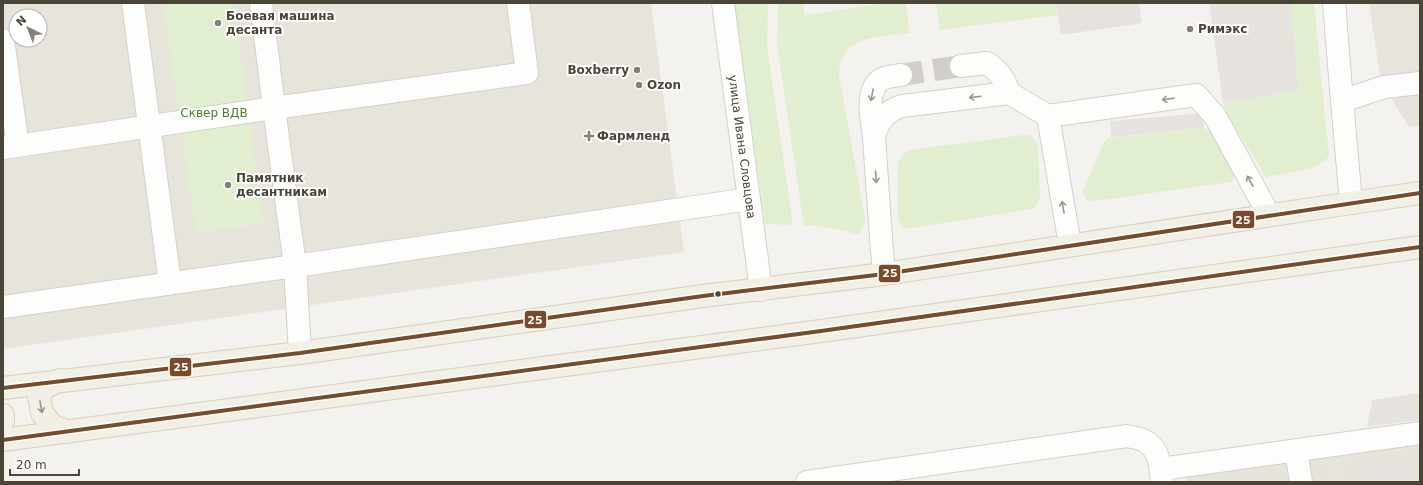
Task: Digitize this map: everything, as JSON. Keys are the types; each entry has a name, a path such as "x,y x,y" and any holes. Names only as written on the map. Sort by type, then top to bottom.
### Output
{"main road":[{"path":"3,388 300,353 703,296 884,274 1351,202 1420,193"},
{"path":"3,440 813,332 1420,247"},
{"path":"61,380 44,388 40,396 41,407 42,413 52,426 68,432"},
{"path":"3,415 3,421"}],"street":[{"path":"133,3 170,283"},
{"path":"261,3 295,266 300,353"},
{"path":"3,40 11,147 274,108 528,73 518,3"},
{"name":"улица Ивана Словцова","path":"723,3 761,290"},
{"path":"1334,3 1351,202"},
{"path":"961,66 987,63 1000,73 1006,83 1009,93"},
{"path":"884,274 871,99 872,91 876,84 881,80 887,77 901,75"},
{"path":"1342,101 1384,87 1420,83"},
{"path":"874,147 876,128 881,120 894,109 902,106 1009,93 1048,116 1196,95 1215,116 1269,215"},
{"path":"1048,116 1070,245"},
{"path":"3,307 295,266 749,199"},
{"path":"807,482 1127,436 1143,440 1153,448 1159,459 1162,476 1296,450 1420,433"},
{"path":"1296,450 1301,482"}],"shaded area":[{"path":"3,3 651,3 684,252 3,349"},
{"path":"1056,3 1139,3 1142,23 1061,35"},
{"path":"1209,3 1291,3 1299,91 1223,103"},
{"path":"1369,3 1420,3 1420,71 1380,77"},
{"path":"1420,83 1420,125 1409,127 1384,87"},
{"path":"1203,113 1204,128 1111,137 1110,121"},
{"path":"1420,393 1420,420 1367,427 1372,400"},
{"path":"1420,439 1420,482 1187,482 1185,470"},
{"path":"1420,454 1420,482 1351,482 1349,464"},
{"path":"1326,468 1327,482 1211,482"}],"green space":[{"name":"Сквер ВДВ","path":"163,3 233,3 264,223 196,233"},
{"path":"734,3 768,3 767,46 793,225 765,224"},
{"path":"778,3 803,3 805,15 885,3 914,3 906,4 910,33 864,40 854,45 846,52 841,62 839,75 865,218 864,226 859,234 820,226 804,226 777,45"},
{"path":"936,3 1056,3 1058,15 940,30"},
{"path":"1291,3 1314,3 1329,157 1314,168 1266,177 1226,112 1223,103 1299,91"},
{"path":"1204,128 1211,132 1236,176 1231,182 1087,202 1083,191 1104,142 1108,138"},
{"path":"1023,135 1032,137 1038,146 1040,199 1034,209 905,229 898,221 898,162 904,153 910,150"}],"tunnel":[{"path":"901,75 961,66"}],"transit line":[{"name":"25","path":"3,388 300,353 703,296 884,274 1420,193"},
{"name":"25","path":"3,440 821,331 1420,247"}],"place":[{"name":"Боевая машина десанта","path":"218,23"},
{"name":"Римэкс","path":"1190,29"},
{"name":"Boxberry","path":"637,70"},
{"name":"Ozon","path":"639,85"},
{"name":"Фармленд","path":"589,136"},
{"name":"Памятник десантникам","path":"228,185"}]}
